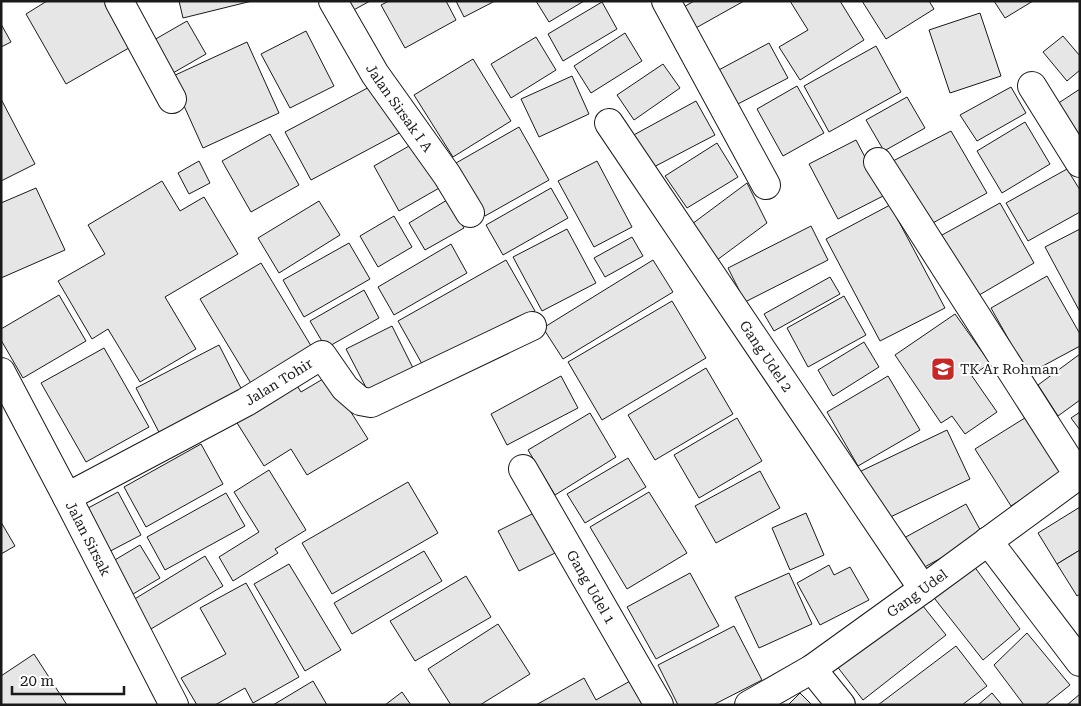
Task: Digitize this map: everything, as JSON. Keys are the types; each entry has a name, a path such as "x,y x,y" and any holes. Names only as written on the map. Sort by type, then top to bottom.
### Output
{"street":[{"path":"119,1 172,100"},
{"name":"Jalan Sirsak I A","path":"333,1 375,74 447,175 470,213"},
{"path":"666,1 766,185"},
{"path":"1032,86 1080,162"},
{"name":"Gang Udel 2","path":"608,123 923,589"},
{"path":"878,162 1079,476"},
{"name":"Jalan Tohir","path":"67,497 246,402 322,355 345,388 360,401 371,403 532,326"},
{"name":"Jalan Sirsak","path":"5,388 67,497 174,705"},
{"name":"Gang Udel 1","path":"523,469 659,705"},
{"name":"Gang Udel","path":"749,705 812,669 1079,476"},
{"path":"988,541 1080,662"},
{"path":"812,669 841,705"}],"building":[{"path":"47,1 109,1 134,45 66,84 26,14"},
{"path":"179,1 252,1 183,18"},
{"path":"344,1 370,1 350,12"},
{"path":"389,1 446,1 456,20 405,48 381,5"},
{"path":"456,1 495,1 464,17"},
{"path":"536,1 584,1 549,22"},
{"path":"694,1 744,1 694,29 682,8"},
{"path":"790,1 840,1 864,40 800,80 779,47 808,30"},
{"path":"862,1 929,1 934,9 886,39"},
{"path":"994,1 1033,1 1005,18"},
{"path":"602,2 617,29 563,61 548,34"},
{"path":"980,13 1001,76 950,93 929,30"},
{"path":"187,21 206,54 166,77 147,44"},
{"path":"1,24 11,42 1,47"},
{"path":"306,31 334,86 290,108 261,54"},
{"path":"625,33 642,61 591,93 574,66"},
{"path":"1063,36 1080,56 1080,70 1067,81 1043,52"},
{"path":"536,37 556,70 511,98 491,64"},
{"path":"247,42 279,113 203,148 171,77"},
{"path":"769,43 788,78 734,106 715,72"},
{"path":"876,46 901,92 829,132 804,86"},
{"path":"473,59 511,121 453,157 414,95"},
{"path":"663,64 680,88 634,120 617,95"},
{"path":"572,76 589,114 539,137 521,99"},
{"path":"375,84 401,132 311,180 285,132"},
{"path":"797,86 824,133 783,156 757,109"},
{"path":"1011,87 1026,113 977,141 960,115"},
{"path":"1080,89 1080,137 1057,104"},
{"path":"907,97 925,128 884,151 866,120"},
{"path":"1,99 35,164 1,181"},
{"path":"696,101 715,135 648,170 630,137"},
{"path":"1025,122 1050,164 1002,193 977,151"},
{"path":"519,127 549,180 485,216 456,163"},
{"path":"951,131 987,193 931,224 893,161"},
{"path":"270,134 299,185 251,212 222,161"},
{"path":"856,140 885,195 838,219 809,164"},
{"path":"416,142 441,187 399,211 374,166"},
{"path":"717,143 738,177 687,208 665,176"},
{"path":"199,161 210,183 189,194 178,173"},
{"path":"597,161 632,227 594,247 558,181"},
{"path":"1067,169 1080,190 1080,212 1028,241 1006,203"},
{"path":"162,181 180,211 204,197 238,254 165,297 196,349 140,382 108,329 92,339 58,281 105,254 88,225"},
{"path":"747,183 767,223 713,263 692,224"},
{"path":"36,188 65,250 1,278 1,203"},
{"path":"551,188 568,218 503,255 486,225"},
{"path":"447,200 464,228 425,250 409,223"},
{"path":"319,201 340,235 279,273 258,238"},
{"path":"1000,203 1034,263 969,301 933,240"},
{"path":"890,205 945,308 880,341 826,239"},
{"path":"394,216 412,247 378,267 360,236"},
{"path":"811,226 828,260 745,302 728,268"},
{"path":"567,229 596,283 542,311 513,257"},
{"path":"1080,229 1080,312 1045,247"},
{"path":"632,237 643,256 605,277 594,258"},
{"path":"349,243 370,279 304,317 283,280"},
{"path":"451,244 467,273 394,315 378,287"},
{"path":"506,260 535,311 426,371 398,321"},
{"path":"653,260 673,292 563,359 543,328"},
{"path":"261,263 316,354 255,390 200,299"},
{"path":"1047,276 1080,334 1080,346 1028,374 991,308"},
{"path":"830,277 840,294 774,331 764,314"},
{"path":"364,290 379,318 326,348 310,321"},
{"path":"59,295 86,341 23,378 1,340 1,329"},
{"path":"844,296 866,335 808,367 787,328"},
{"path":"672,301 706,358 602,420 568,362"},
{"name":"TK Ar Rohman","path":"955,314 990,363 972,376 997,412 965,434 952,416 941,423 895,355"},
{"path":"392,326 416,374 371,397 346,349"},
{"path":"864,342 879,367 833,396 818,370"},
{"path":"219,345 245,396 162,438 136,388"},
{"path":"104,348 149,427 86,462 41,383"},
{"path":"1080,354 1080,400 1058,416 1038,385"},
{"path":"706,368 733,414 655,460 628,415"},
{"path":"328,376 368,439 307,475 291,449 264,466 234,418 294,381 301,392"},
{"path":"561,376 578,408 507,445 491,414"},
{"path":"888,376 920,430 858,466 827,412"},
{"path":"1080,412 1080,430 1071,418"},
{"path":"590,413 616,457 555,495 528,450"},
{"path":"1028,416 1063,473 1011,506 975,449"},
{"path":"737,418 762,461 699,498 674,455"},
{"path":"947,430 970,479 882,521 859,472"},
{"path":"201,444 223,484 146,527 124,487"},
{"path":"628,458 646,487 585,523 567,494"},
{"path":"269,470 306,530 275,549 278,553 233,581 219,557 259,532 234,492"},
{"path":"760,471 780,508 716,543 695,506"},
{"path":"408,482 438,533 332,594 302,543"},
{"path":"118,492 141,535 99,557 77,514"},
{"path":"649,492 687,553 627,589 590,527"},
{"path":"226,493 245,526 165,570 147,537"},
{"path":"966,504 983,535 921,569 904,538"},
{"path":"1080,507 1080,550 1057,564 1038,533"},
{"path":"538,511 559,551 519,571 498,531"},
{"path":"806,513 824,555 790,570 772,528"},
{"path":"1,522 15,546 1,554"},
{"path":"140,545 160,578 123,600 103,567"},
{"path":"1080,550 1080,594 1077,596 1057,564"},
{"path":"424,551 442,581 352,634 334,603"},
{"path":"205,556 223,586 151,629 133,600"},
{"path":"971,562 1020,629 983,660 931,594"},
{"path":"289,564 341,650 305,671 254,584"},
{"path":"829,565 834,575 850,567 869,600 820,625 797,583"},
{"path":"690,573 719,626 656,659 627,607"},
{"path":"789,573 812,624 759,648 735,597"},
{"path":"466,576 491,617 415,661 390,621"},
{"path":"246,583 299,677 253,703 245,688 215,705 197,705 181,678 226,654 200,608"},
{"path":"919,601 946,635 863,700 836,665"},
{"path":"498,624 530,674 480,705 451,705 428,669"},
{"path":"734,626 762,680 713,705 678,705 658,665"},
{"path":"1027,633 1070,685 1045,705 1024,705 994,665"},
{"path":"956,646 987,686 962,705 878,705"},
{"path":"34,654 67,705 1,705 1,676"},
{"path":"584,678 596,700 632,680 645,705 536,705"},
{"path":"313,681 327,705 273,705"},
{"path":"402,692 411,705 385,705"},
{"path":"800,693 812,705 788,705"},
{"path":"992,693 1002,705 978,705"},
{"path":"1080,694 1080,705 1067,705"}],"place":[{"name":"TK Ar Rohman","path":"943,369"}]}
